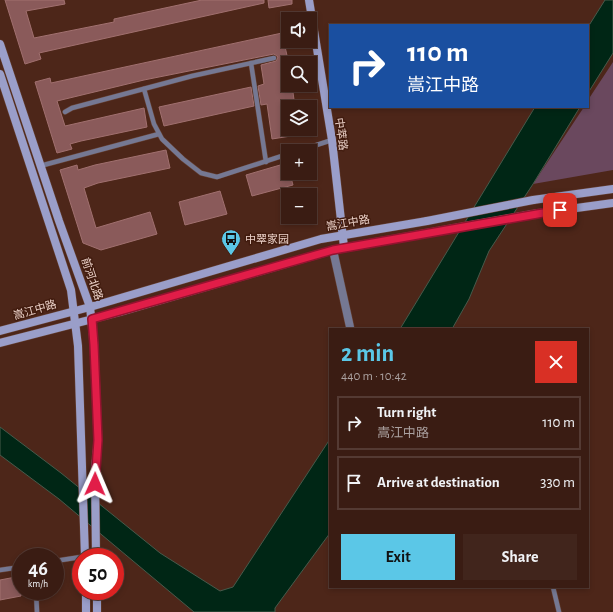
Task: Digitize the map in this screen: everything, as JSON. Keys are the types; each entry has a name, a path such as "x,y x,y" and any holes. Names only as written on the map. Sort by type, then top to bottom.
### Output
{"main road":[{"name":"中萃路","path":"309,0 332,140 344,247"},
{"name":"前河北路","path":"0,44 40,166 90,307 94,345 98,440 95,469 96,548"},
{"name":"前河北路","path":"0,74 71,290 76,324 83,461 84,548"},
{"name":"嵩江中路","path":"0,331 74,310 90,307 321,239 427,221 533,200 613,188"},
{"name":"嵩江中路","path":"0,343 76,324 344,247 533,214 613,202"},
{"path":"86,600 86,612"},
{"path":"97,600 97,612"}],"street":[{"path":"333,250 350,327"}],"lane":[{"path":"65,112 72,108 144,89 274,58"},
{"path":"251,63 266,162"},
{"path":"144,89 154,124 159,134 183,159 201,173 217,177 281,157"},
{"path":"40,166 159,134"},
{"path":"317,145 332,140"},
{"path":"0,570 12,568"},
{"path":"553,588 559,612"},
{"path":"36,600 37,612"}],"shaded area":[{"path":"605,0 613,0 613,53 589,91 589,25"},
{"path":"613,62 613,170 533,184 583,108 589,108 589,98"},
{"path":"534,108 579,108 533,184 489,251 469,299 453,328 401,328"},
{"path":"0,427 61,473 160,553 220,591 233,587 329,441 329,534 275,608 275,612 194,612 124,553 124,548 118,548 59,499 0,455"}],"building":[{"path":"5,0 64,0 65,4 26,11 34,38 114,22 114,19 202,0 264,0 264,3 39,53 41,59 25,64"},
{"path":"268,0 292,0 292,4 269,8"},
{"path":"281,33 281,48 285,48 287,56 281,56 281,92 293,92 294,100 281,100 281,136 291,136 272,139 267,104 261,105 258,86 264,84 261,65 276,61 278,57 274,54 144,80 57,101 65,126 144,108 147,127 70,144 72,149 57,153 35,82 50,78 51,83"},
{"path":"251,87 254,106 164,126 159,107"},
{"path":"166,150 170,168 98,183 84,188 96,228 150,212 157,234 101,250 83,243 60,170 77,165 78,170"},
{"path":"281,165 281,180 292,180 293,185 252,196 246,175"},
{"path":"220,191 227,214 185,225 179,202"},
{"path":"12,578 12,598 0,600 0,580"}],"place":[{"name":"中翠家园","path":"231,256"}],"route":[{"path":"95,484 98,440 92,319 344,247 560,210"}]}
